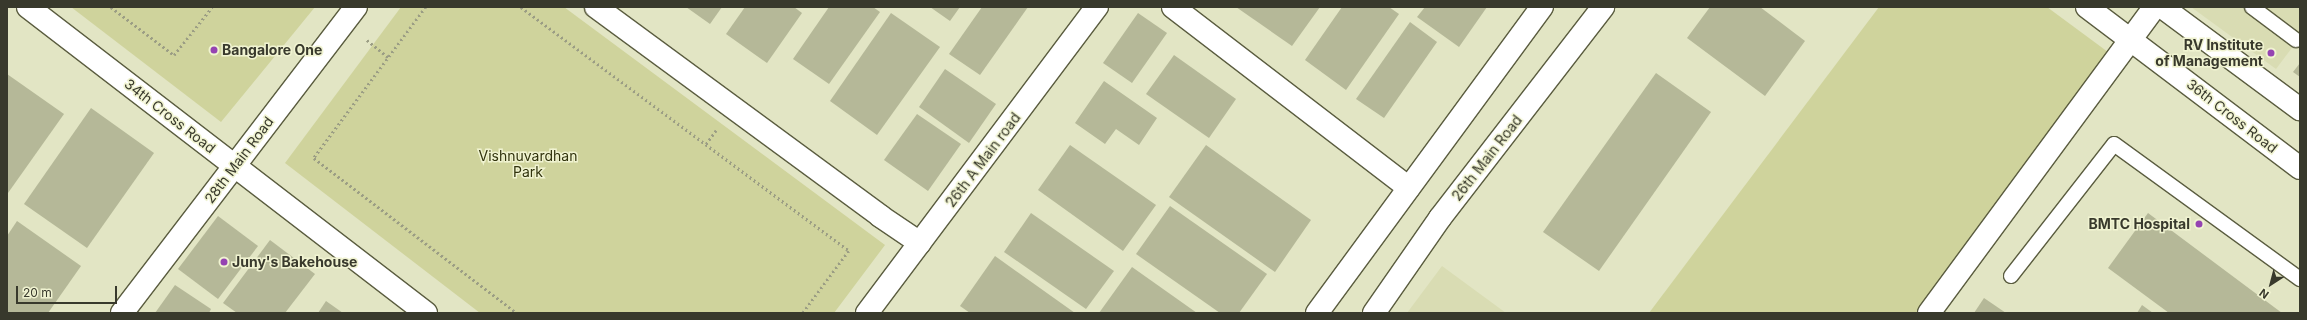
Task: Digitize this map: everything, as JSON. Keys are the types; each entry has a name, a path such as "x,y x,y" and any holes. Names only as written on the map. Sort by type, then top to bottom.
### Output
{"street":[{"name":"34th Cross Road","path":"28,7 426,313"},
{"name":"28th Main Road","path":"122,313 356,7"},
{"path":"596,7 874,211 920,243"},
{"name":"26th A Main road","path":"868,313 1097,7"},
{"path":"1173,7 1409,188"},
{"path":"1317,313 1542,7"},
{"name":"26th Main Road","path":"1374,313 1440,218 1603,7"},
{"name":"36th Cross Road","path":"2087,7 2132,39 2300,168"},
{"path":"1929,313 2155,7"},
{"path":"2162,7 2300,109"}],"lane":[{"path":"2252,7 2296,40"},
{"path":"2011,276 2114,144 2300,280"}],"path":[{"path":"111,7 174,56 212,7"},
{"path":"426,7 314,158 517,313"},
{"path":"521,7 849,251 803,313"}],"shaded area":[{"name":"RV Institute of Management","path":"2191,7 2300,7 2300,37 2276,69"},
{"path":"1442,266 1506,313 1407,313"}],"green space":[{"path":"71,7 315,7 221,122"},
{"name":"Vishnuvardhan Park","path":"401,7 564,7 885,245 834,313 480,313 285,163"},
{"path":"1879,7 2047,7 2112,55 1917,313 1649,313"}],"building":[{"path":"686,7 722,7 710,24"},
{"path":"745,7 794,7 802,13 767,63 726,34"},
{"path":"829,7 873,7 880,12 829,84 793,59"},
{"path":"930,7 960,7 950,21"},
{"path":"982,7 1028,7 980,75 949,54"},
{"path":"1236,7 1320,7 1292,46"},
{"path":"1342,7 1389,7 1399,14 1346,90 1305,60"},
{"path":"1425,7 1487,7 1459,47 1417,17"},
{"path":"1710,7 1760,7 1805,41 1765,96 1687,38"},
{"path":"891,13 940,47 877,135 830,101"},
{"path":"1138,13 1167,33 1132,83 1103,63"},
{"path":"1410,22 1437,42 1384,118 1356,99"},
{"path":"1174,55 1236,99 1209,138 1146,94"},
{"path":"2300,63 2300,77 2293,72"},
{"path":"945,69 996,104 969,143 919,107"},
{"path":"1656,73 1711,112 1599,271 1543,232"},
{"path":"7,74 64,114 8,193 7,192"},
{"path":"1104,81 1157,118 1139,145 1116,129 1105,144 1075,123"},
{"path":"91,108 154,153 87,248 24,204"},
{"path":"917,114 961,144 928,191 884,160"},
{"path":"1070,145 1156,205 1123,251 1038,190"},
{"path":"1206,145 1311,220 1275,272 1169,197"},
{"path":"1170,206 1267,274 1239,313 1220,313 1136,254"},
{"path":"1031,213 1114,271 1086,309 1004,252"},
{"path":"2148,213 2282,313 2169,313 2108,268"},
{"path":"218,216 258,246 218,299 178,269"},
{"path":"17,221 81,266 48,313 7,313 7,236"},
{"path":"270,240 315,274 285,313 237,313 223,303"},
{"path":"995,256 1075,313 970,313 960,306"},
{"path":"1132,267 1197,313 1099,313"},
{"path":"175,285 211,309 209,313 155,313"},
{"path":"1984,298 2006,313 1974,313"},
{"path":"326,301 343,313 318,313"},
{"path":"2142,305 2153,313 2137,313"}],"place":[{"name":"Bangalore One","path":"214,50"},
{"name":"RV Institute of Management","path":"2271,53"},
{"name":"BMTC Hospital","path":"2199,224"},
{"name":"Juny's Bakehouse","path":"224,262"}]}
